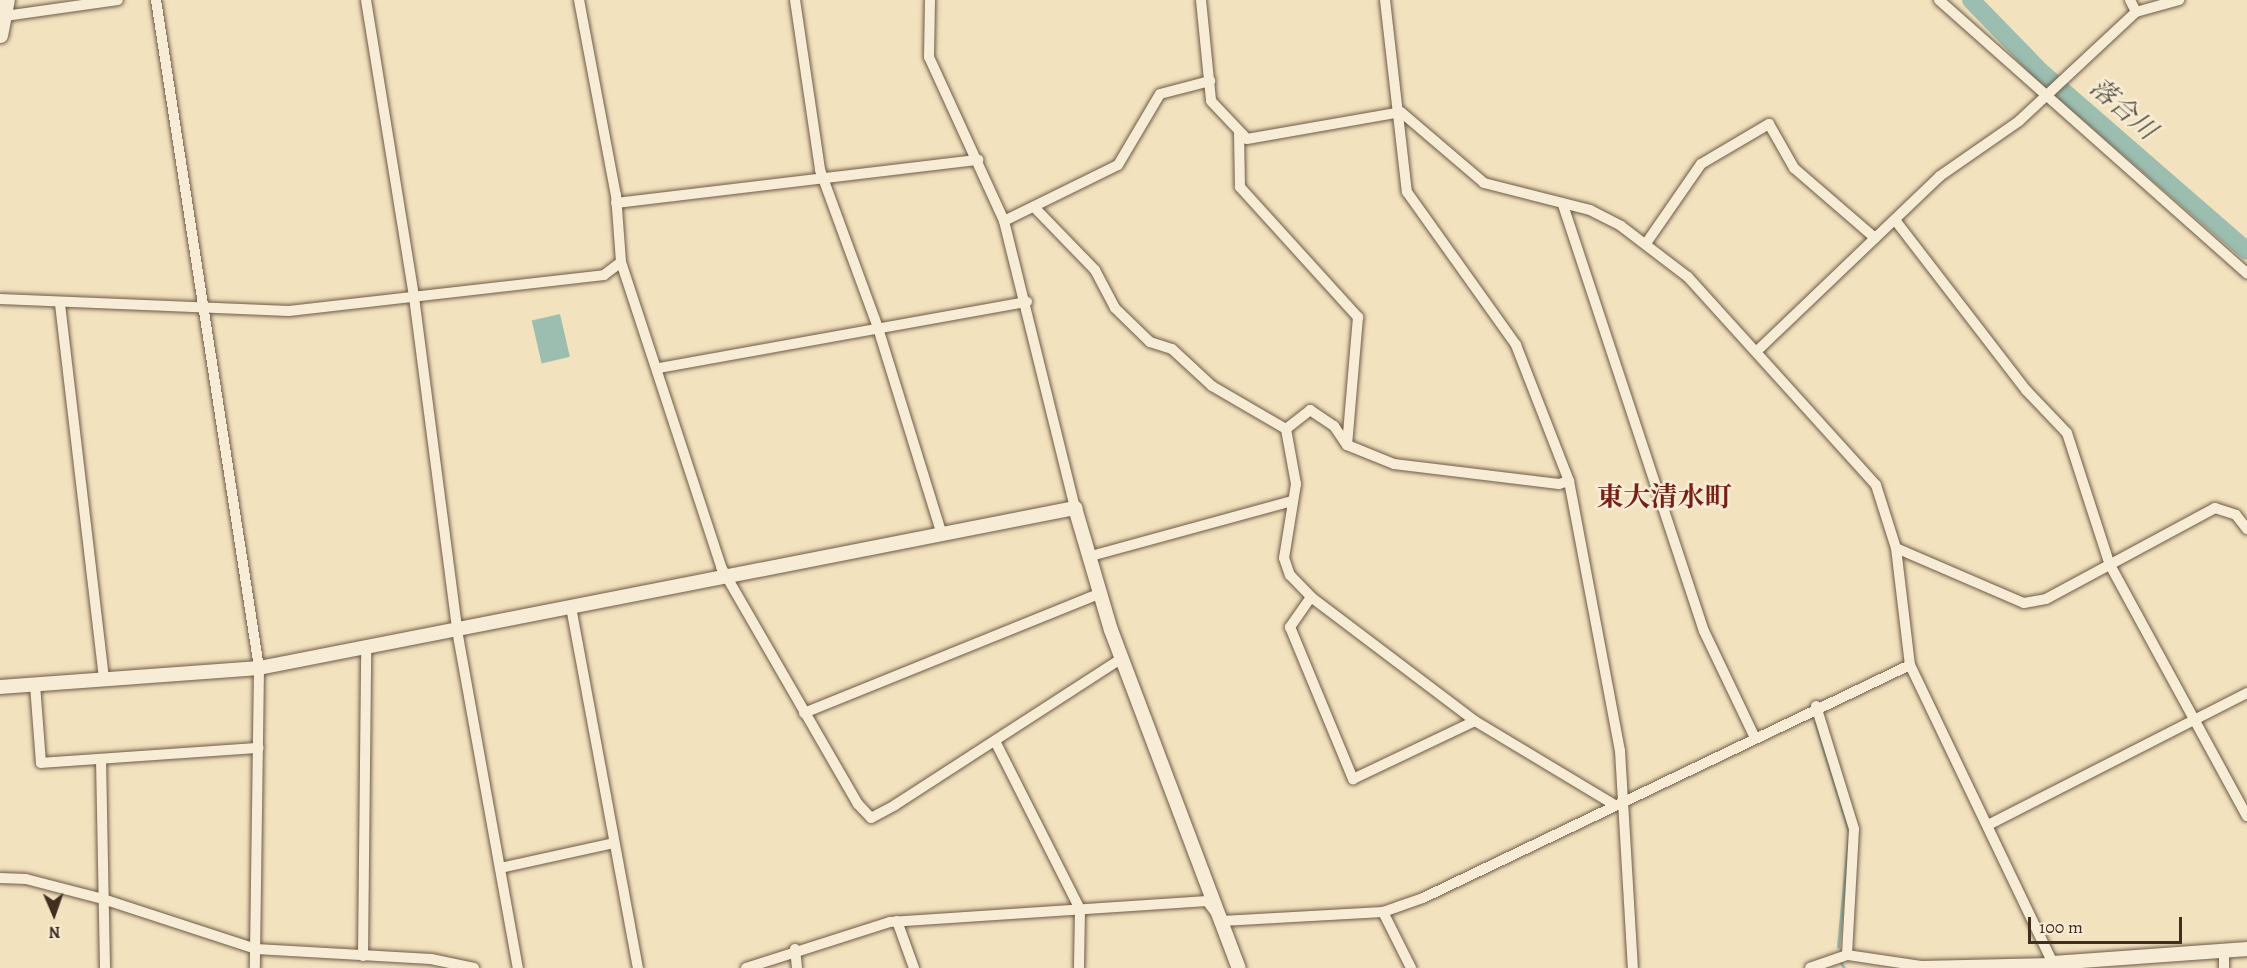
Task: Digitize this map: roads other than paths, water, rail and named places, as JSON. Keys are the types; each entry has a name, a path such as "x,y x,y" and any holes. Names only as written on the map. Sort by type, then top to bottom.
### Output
{"main road":[{"path":"0,35 7,0"}],"street":[{"path":"5,16 118,0"},
{"path":"156,0 259,668 255,968"},
{"path":"366,0 414,297 457,630 518,968"},
{"path":"579,0 616,202 621,262 659,368 725,575 804,713 871,818 1121,659"},
{"path":"795,0 824,179 878,328 941,532"},
{"path":"930,0 929,57 1004,221 1027,302 1075,508 1121,659 1239,968"},
{"path":"1201,0 1214,110 1247,139 1268,138 1401,112"},
{"path":"1385,0 1401,112 1407,192 1516,345 1569,481 1626,798 1633,968"},
{"path":"1939,0 2247,273"},
{"path":"2130,0 2136,12"},
{"path":"1758,350 1940,176 2019,121 2136,12 2179,0"},
{"path":"1004,221 1118,165 1160,94 1210,81"},
{"path":"1401,112 1477,179 1563,205 1590,210 1647,242 1758,350 1876,485 1896,548 1910,665 2054,966"},
{"path":"1647,242 1701,164 1769,124 1794,168 1875,238"},
{"path":"1239,132 1240,188 1358,317 1347,445"},
{"path":"616,202 978,160"},
{"path":"1563,205 1704,631 1755,738"},
{"path":"1034,207 1095,270 1115,308 1150,342 1172,349 1212,386 1286,429 1296,484 1284,558 1290,575 1311,597 1474,721 1615,805"},
{"path":"1894,220 2026,390 2067,433 2110,565 2247,816"},
{"path":"0,299 60,304 289,311 604,275 621,262"},
{"path":"659,368 1027,302"},
{"path":"60,304 104,680"},
{"path":"1286,429 1310,410 1334,426 1347,445 1394,464 1559,484 1569,481"},
{"path":"1091,556 1292,501"},
{"path":"0,687 259,668 366,649 941,532 1075,508"},
{"path":"1896,548 2024,603 2046,599 2215,508 2236,515 2247,529"},
{"path":"804,713 1101,593"},
{"path":"1311,597 1290,627 1353,779 1474,721"},
{"path":"571,607 638,968"},
{"path":"363,956 366,649"},
{"path":"1222,921 1383,912 1422,898 1755,738 1816,706 1910,665"},
{"path":"35,685 41,763 258,748"},
{"path":"1988,825 2247,693"},
{"path":"1816,706 1854,828 1847,955"},
{"path":"995,741 1080,909 1079,968"},
{"path":"101,759 105,968"},
{"path":"500,868 614,843"},
{"path":"0,878 26,879 103,900 256,949 363,956 474,968"},
{"path":"746,968 795,949 897,921 1207,901 1222,921"},
{"path":"1383,912 1411,968"},
{"path":"897,921 914,968"},
{"path":"795,949 797,968"},
{"path":"1813,967 1847,955 1921,966 2054,966 2247,950"},
{"path":"2224,951 2224,968"}],"waterway":[{"name":"落合川","path":"1971,0 2040,71 2247,251"},
{"path":"1815,722 1849,832 1838,946"},
{"path":"1841,963 1844,968"}],"district":[{"name":"東大清水町","path":"1664,498"}]}
